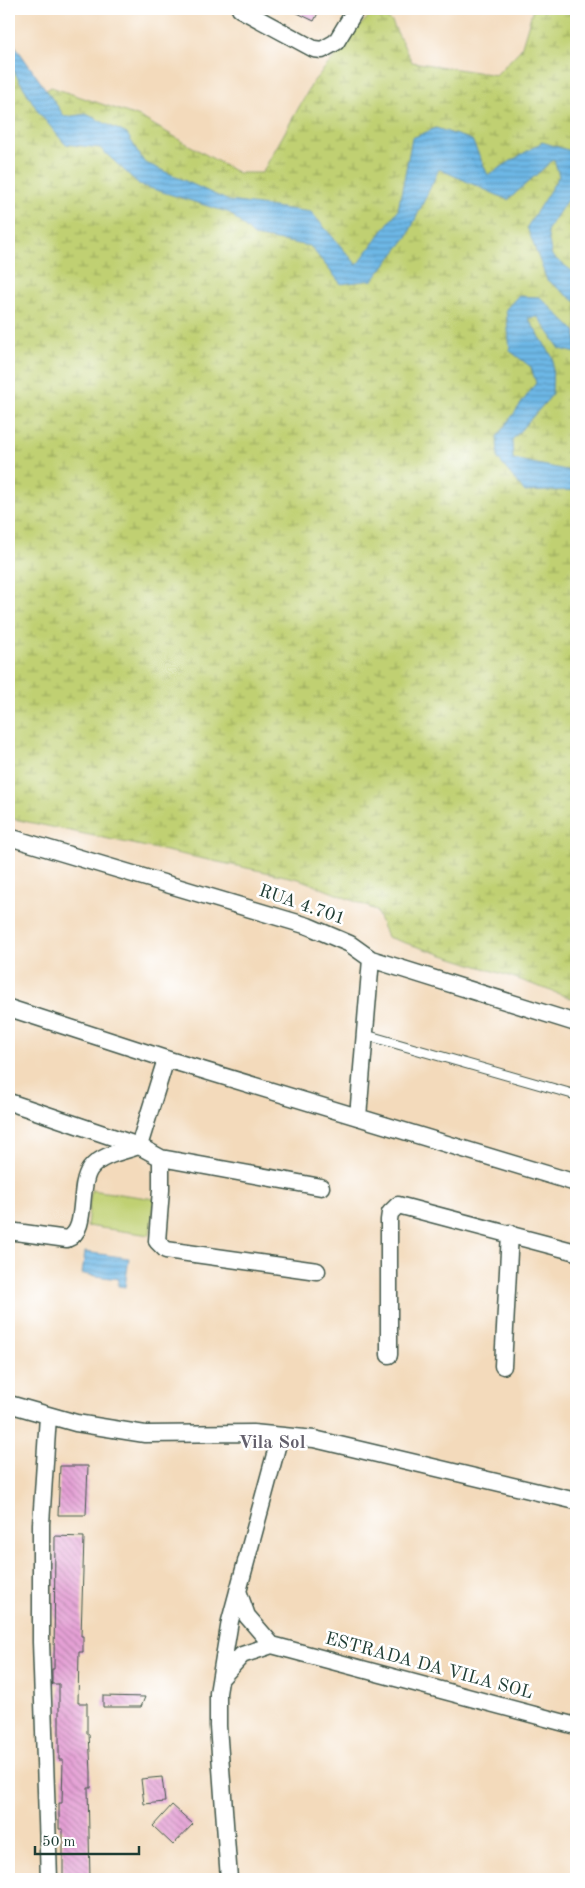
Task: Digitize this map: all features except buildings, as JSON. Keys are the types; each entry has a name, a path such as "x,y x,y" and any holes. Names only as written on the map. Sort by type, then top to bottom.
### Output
{"street":[{"path":"240,9 314,49 322,50 336,42 356,9"},
{"name":"RUA 4.701","path":"9,837 251,908 332,934 371,959 576,1023"},
{"path":"358,1117 371,959"},
{"path":"9,1008 166,1059 576,1183"},
{"path":"139,1146 166,1059"},
{"path":"9,1102 139,1146 161,1158 322,1187"},
{"path":"9,1231 67,1239 74,1236 79,1226 83,1186 90,1168 100,1160 139,1146"},
{"path":"161,1158 161,1190 157,1241 162,1248 317,1271"},
{"path":"389,1355 389,1220 394,1208 403,1205 576,1252"},
{"path":"503,1366 510,1233"},
{"path":"9,1404 48,1416 102,1428 145,1434 253,1434 314,1439 576,1501"},
{"path":"48,1416 41,1524 41,1632 49,1879"},
{"path":"229,1879 218,1726 220,1679 238,1591 280,1436"},
{"path":"220,1679 242,1655 272,1645 247,1616 238,1591"},
{"name":"ESTRADA DA VILA SOL","path":"272,1645 576,1726"}],"lane":[{"path":"366,1035 576,1095"}],"green space":[{"path":"533,9 576,10 576,1000 515,978 387,937 376,910 299,879 9,818 9,36 45,91 51,87 140,117 238,173 262,173 313,82 374,10 392,22 412,62 496,75 521,49"},
{"path":"91,1190 155,1199 150,1235 87,1226"}],"water":[{"path":"9,37 65,117 86,114 127,134 144,162 229,201 311,212 357,265 398,210 412,138 436,128 472,140 488,175 542,142 574,152 576,186 547,231 552,256 576,274 576,302 547,280 527,227 559,176 554,159 508,200 439,169 407,237 373,280 341,284 310,246 254,236 230,213 140,185 100,148 65,144 39,113 9,63"},
{"path":"518,296 540,297 576,332 576,353 560,349 538,317 528,318 553,358 552,395 512,440 513,459 576,472 576,490 525,492 498,459 497,437 536,383 531,367 510,351 506,309"},
{"path":"85,1252 129,1258 125,1287 118,1286 118,1279 82,1274"}],"district":[{"name":"Vila Sol","path":"272,1443"}]}
